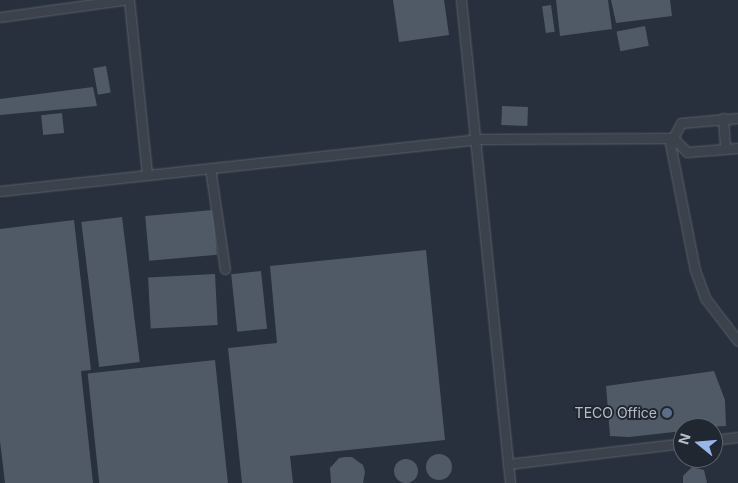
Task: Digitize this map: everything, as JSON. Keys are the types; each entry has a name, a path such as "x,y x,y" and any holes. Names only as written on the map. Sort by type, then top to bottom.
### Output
{"lane":[{"path":"0,17 123,0"},
{"path":"130,0 147,175"},
{"path":"461,0 477,139 510,483"},
{"path":"723,118 725,149"},
{"path":"738,118 681,122 671,138 695,270 705,298 738,341"},
{"path":"0,191 477,139 671,138 687,152 738,148"},
{"path":"210,168 225,269"},
{"path":"723,439 738,437"},
{"path":"508,464 673,444"}],"building":[{"path":"393,0 444,0 449,35 399,42"},
{"path":"556,0 608,0 612,29 560,36"},
{"path":"611,0 670,0 672,16 616,23"},
{"path":"551,5 555,32 546,33 542,6"},
{"path":"645,26 649,46 620,51 617,32"},
{"path":"106,66 111,93 98,95 93,68"},
{"path":"93,87 97,106 0,115 0,99"},
{"path":"502,106 528,107 527,126 501,125"},
{"path":"62,113 64,133 43,135 41,115"},
{"path":"213,210 217,255 149,261 145,216"},
{"path":"122,217 140,362 99,367 81,222"},
{"path":"74,220 91,370 81,371 93,483 5,483 0,441 0,229"},
{"path":"426,250 445,440 290,456 293,483 242,483 228,348 277,343 270,266"},
{"path":"261,271 267,329 237,332 231,274"},
{"path":"215,274 218,325 151,328 148,278"},
{"path":"215,360 228,483 99,483 88,373"},
{"name":"TECO Office","path":"714,371 725,400 726,426 723,426 723,418 673,418 673,432 629,437 610,436 606,386"},
{"path":"439,454 449,457 452,467 449,477 439,480 429,477 426,467 429,457"},
{"path":"352,457 363,465 365,472 363,483 331,483 330,468 339,458"},
{"path":"406,459 415,462 418,471 415,480 406,483 397,480 394,471 397,462"},
{"path":"691,468 704,470 707,483 683,483 683,476"}],"place":[{"name":"TECO Office","path":"667,413"}]}
